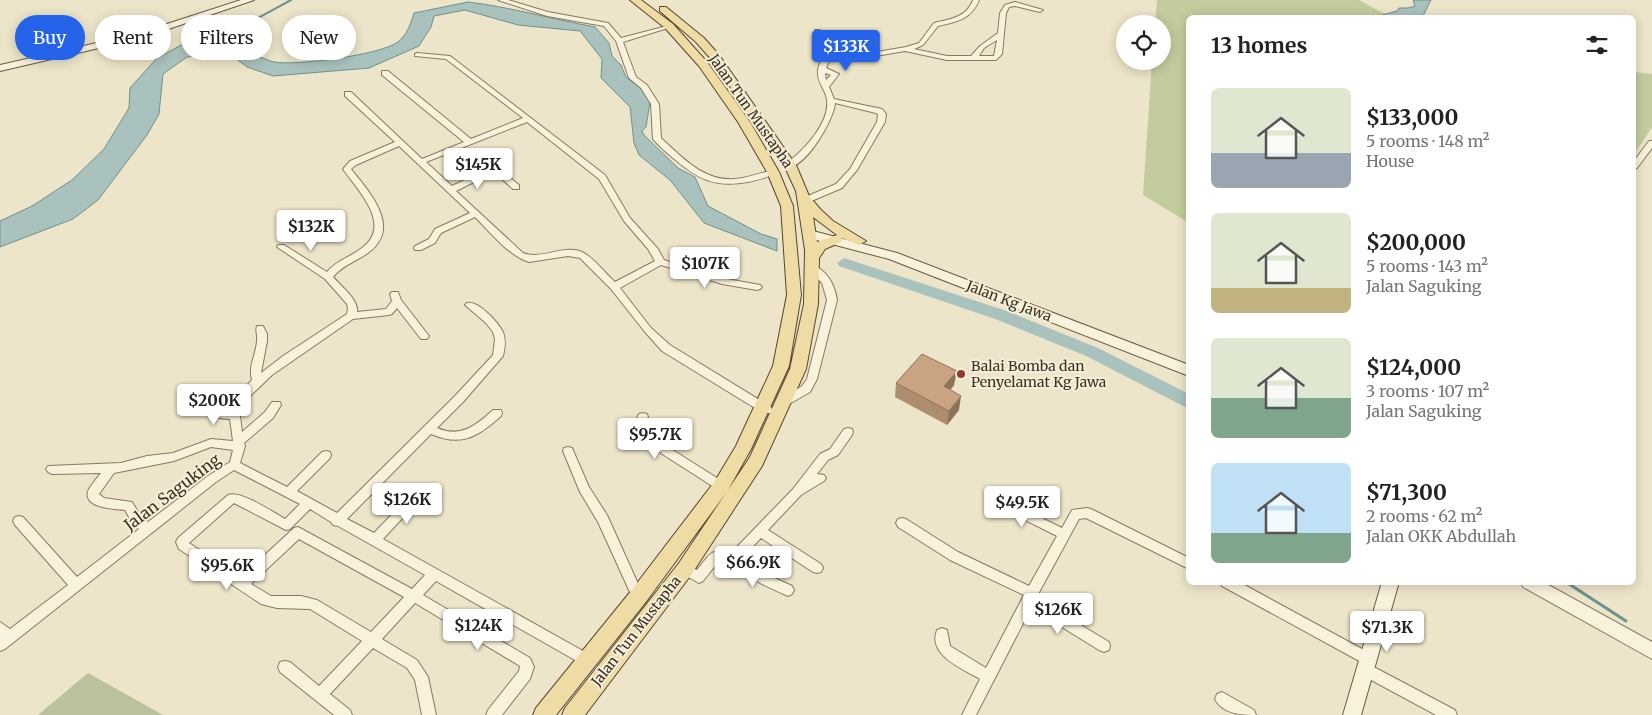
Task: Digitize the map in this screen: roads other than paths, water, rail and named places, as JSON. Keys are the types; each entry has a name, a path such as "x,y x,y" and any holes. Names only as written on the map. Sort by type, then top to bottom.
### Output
{"main road":[{"path":"0,63 138,33 235,0"},
{"path":"0,68 139,36 250,0"},
{"path":"544,715 638,596 721,486 775,409 794,295 801,268 801,248 807,231 794,221 773,172 722,91 669,20 646,1"},
{"name":"Jalan Tun Mustapha","path":"572,715 685,569 756,461 775,409 798,369 811,304 812,263 804,195 790,165 715,57 700,40 669,20"},
{"path":"804,195 813,211 827,224 859,241"},
{"path":"787,206 794,295"},
{"name":"Jalan Kg Jawa","path":"807,231 893,256"},
{"name":"Jalan Kg Jawa","path":"807,231 837,233 859,241 893,256 1186,370"},
{"path":"812,263 820,246 836,239"},
{"name":"Jalan Kg Jawa","path":"1125,347 1134,355 1186,381"},
{"path":"1352,715 1390,585"}],"street":[{"path":"501,0 547,14 606,24 619,41 629,70 655,104 657,139 703,178 722,184 747,180 773,172"},
{"path":"817,31 876,54 908,49 921,44 936,24 954,21 969,13 976,0"},
{"path":"1002,0 1040,10"},
{"path":"908,49 947,58 998,57 1004,13 1011,2"},
{"path":"619,41 669,20"},
{"path":"974,57 982,47 1001,34"},
{"path":"790,165 804,155 824,125 831,100 825,87 821,70 825,60 843,42"},
{"path":"417,55 448,57 602,177 612,189 629,224 656,252 660,262"},
{"path":"821,70 835,74 825,87"},
{"path":"385,74 468,141"},
{"path":"348,94 475,214 524,257 541,258 576,253 583,256 614,287 648,330 666,348 775,409 806,389 812,379 832,300 831,290 826,280 812,263"},
{"path":"804,195 835,189 843,182 853,170 882,122 882,114 879,111 831,100"},
{"path":"420,162 468,141 528,119"},
{"path":"328,277 340,264 365,252 380,229 373,203 347,169 353,162 399,142"},
{"path":"1636,164 1651,148"},
{"path":"478,154 516,187"},
{"path":"451,190 495,169"},
{"path":"418,248 432,241 438,231 475,214"},
{"path":"281,247 328,277 351,303 353,308 351,316"},
{"path":"614,287 660,262 722,282 757,287"},
{"path":"234,465 239,443 235,416 238,402 257,380 351,316 389,312 396,298 424,336"},
{"path":"338,521 494,360 500,349 500,332 495,325 470,305"},
{"path":"257,380 254,374 262,343 260,328"},
{"path":"52,469 94,470 120,468 147,460 174,457 211,443 239,443 276,405"},
{"path":"200,407 214,413 235,416"},
{"path":"429,429 446,437 458,437 478,429 497,413"},
{"path":"643,417 635,432 721,486"},
{"path":"733,559 761,532 797,492 824,457 834,452 848,432"},
{"path":"568,451 584,489 603,519 638,596"},
{"path":"288,493 326,455"},
{"name":"Jalan Saguking","path":"5,641 212,480 234,465 309,503 586,660"},
{"path":"111,468 94,491 93,496 102,503 128,505 138,522 149,530"},
{"path":"797,492 820,478"},
{"path":"374,541 422,490"},
{"path":"429,715 421,677 416,669 313,604 302,602 271,603 183,545 182,542 232,498 237,499 414,596 525,662 527,667 525,674 493,715"},
{"path":"993,499 1064,534"},
{"path":"286,525 309,503"},
{"path":"969,715 1030,596 1076,514 1088,513 1186,562"},
{"path":"19,520 76,585"},
{"path":"902,522 954,556 1030,596 1104,646"},
{"path":"242,584 298,532"},
{"path":"761,532 817,568"},
{"path":"685,569 699,577 717,555 733,559 766,580 788,590"},
{"path":"320,695 434,574"},
{"path":"1231,585 1450,715"},
{"path":"1534,585 1652,650"},
{"path":"1540,585 1550,593"},
{"path":"0,628 5,641"},
{"path":"942,634 942,644 946,650 989,677"},
{"path":"285,668 345,715"},
{"path":"1222,698 1249,715"}],"water":[{"path":"1413,0 1431,0 1424,15 1382,15 1397,11 1399,8 1415,6"},
{"path":"468,2 595,27 609,43 612,56 621,65 626,77 644,91 650,102 646,127 642,131 644,135 678,168 695,177 708,206 761,234 777,239 777,251 704,223 670,180 639,155 634,143 630,107 601,78 602,59 580,31 518,25 465,10 434,16 431,27 419,46 369,68 273,76 247,67 238,60 267,60 285,63 356,60 356,55 388,47 398,42 410,25 414,13"},
{"path":"181,45 181,60 183,60 163,74 159,114 147,135 98,200 73,219 0,247 0,221 32,206 72,180 104,149 129,108 130,88 155,60 171,60 171,51"}],"waterway":[{"path":"264,15 291,0"},
{"path":"844,263 1001,315 1092,352 1186,400"},
{"path":"1571,585 1626,621"}],"place":[{"name":"Balai Bomba dan Penyelamat Kg Jawa","path":"961,374"}]}
